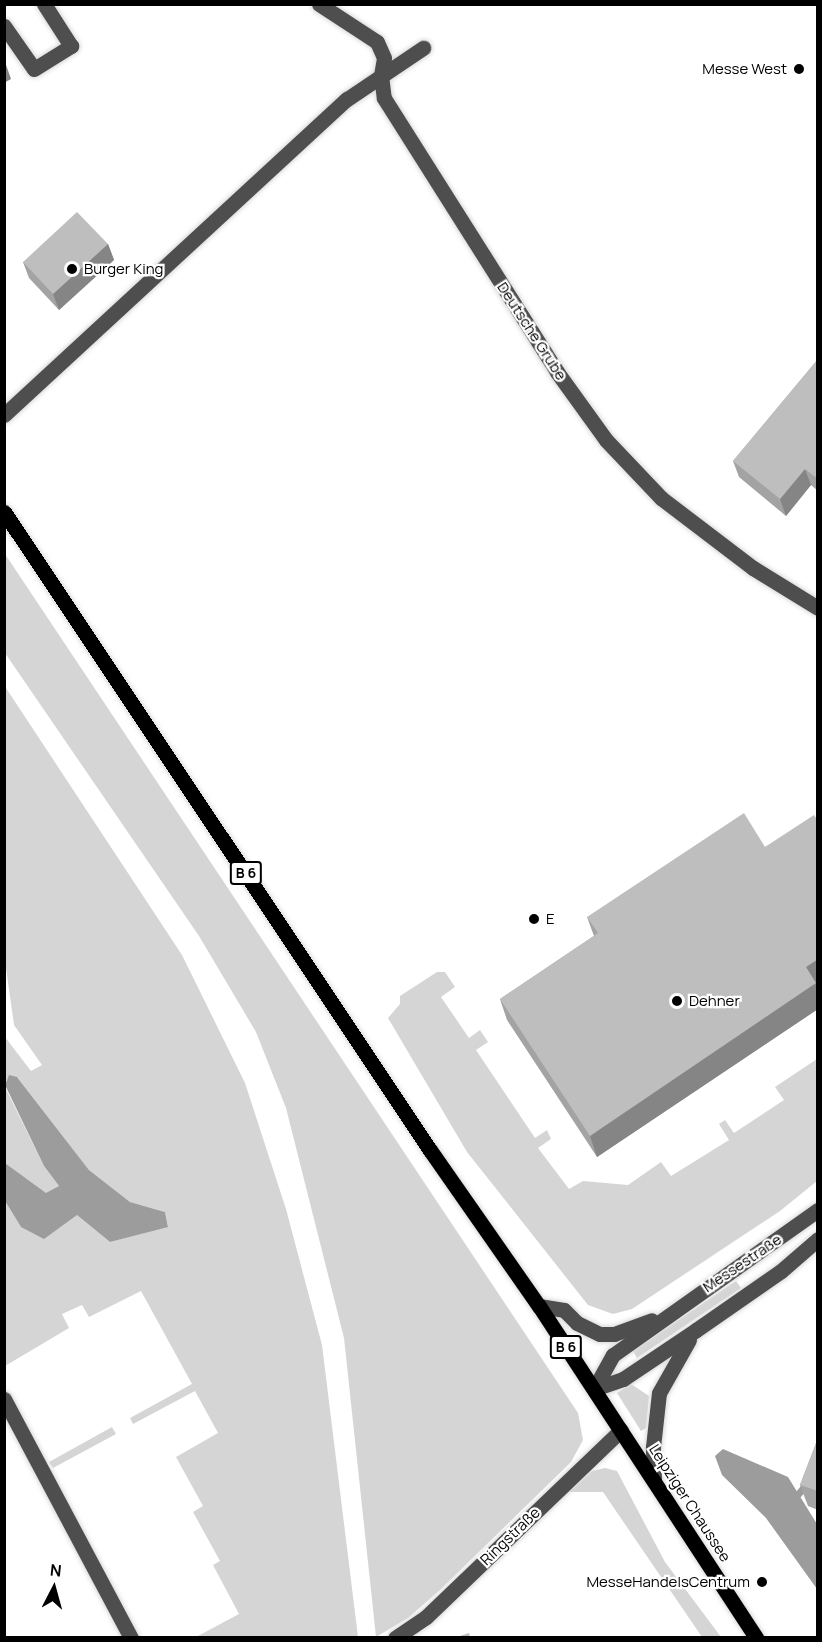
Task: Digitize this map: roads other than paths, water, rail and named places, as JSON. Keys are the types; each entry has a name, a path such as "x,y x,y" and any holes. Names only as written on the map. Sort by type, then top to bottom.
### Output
{"main road":[{"name":"B 6","path":"4,512 430,1150 594,1389"},
{"name":"Leipziger Chaussee","path":"594,1389 756,1638"}],"street":[{"path":"4,26 34,69 71,46 44,4"},
{"name":"Deutsche Grube","path":"319,4 377,42 384,58 381,75 384,98 557,372 606,440 661,498 753,568 818,608"},
{"path":"4,415 347,99 423,48"},
{"name":"Messestraße","path":"594,1389 613,1356 666,1315 818,1210"},
{"name":"Messestraße","path":"594,1389 622,1379 696,1330 781,1271 818,1239"},
{"name":"Messestraße","path":"539,1306 564,1310 577,1323 600,1334 614,1334 666,1315"},
{"name":"Messestraße","path":"654,1479 653,1447 659,1393 675,1358 696,1330"},
{"path":"4,1399 131,1638"},
{"name":"Ringstraße","path":"395,1638 426,1617 621,1430"}],"waterway":[{"path":"798,1494 818,1470"}],"place":[{"name":"Messe West","path":"799,69"},
{"name":"Burger King","path":"72,269"},
{"name":"E","path":"534,919"},
{"name":"Dehner","path":"677,1001"},
{"name":"MesseHandelsCentrum","path":"762,1582"}]}
